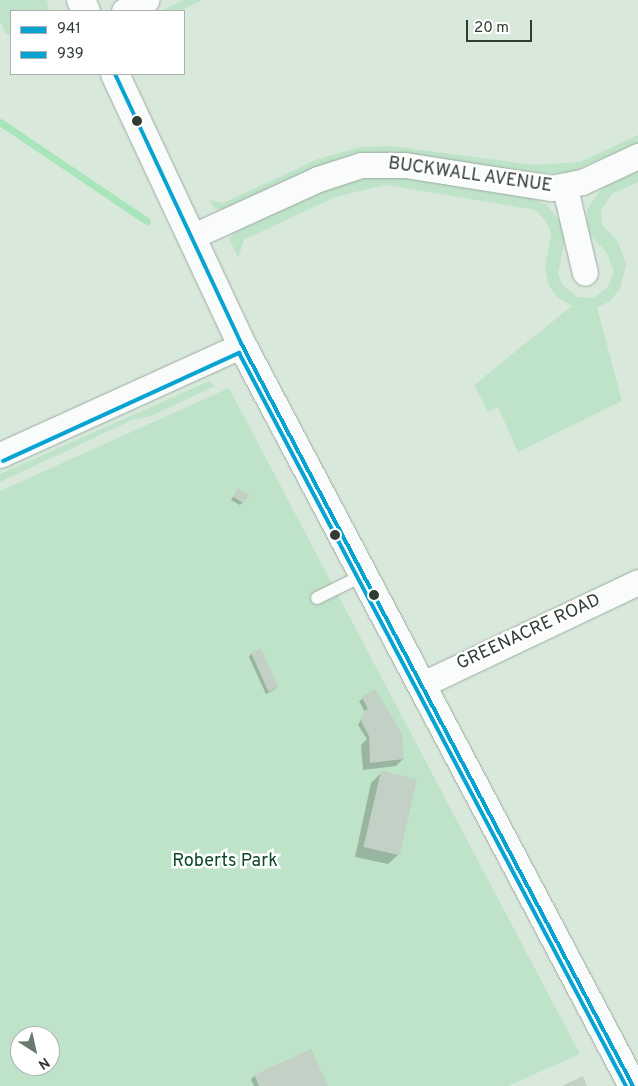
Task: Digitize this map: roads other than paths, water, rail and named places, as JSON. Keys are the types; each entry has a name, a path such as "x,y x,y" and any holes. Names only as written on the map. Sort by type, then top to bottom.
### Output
{"main road":[{"path":"115,75 242,345 633,1086"}],"street":[{"path":"126,10 147,0"},
{"name":"BUCKWALL AVENUE","path":"191,237 318,179 361,165 405,165 536,186 564,188 638,156"},
{"path":"564,188 585,272"},
{"path":"0,454 242,345"},
{"name":"GREENACRE ROAD","path":"421,685 638,582"}],"lane":[{"path":"317,598 364,575"}],"waterway":[{"path":"0,122 147,221"}],"park label":[{"name":"Roberts Park","path":"225,862"}]}
